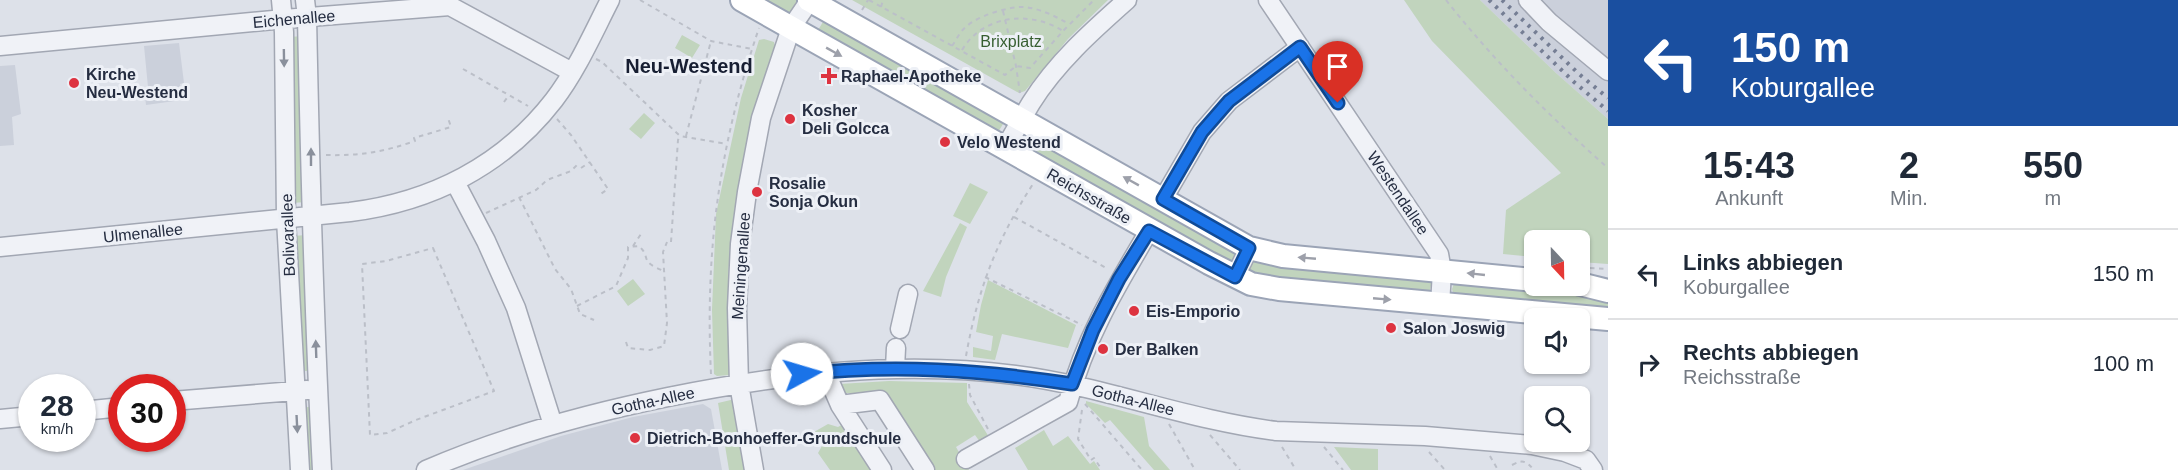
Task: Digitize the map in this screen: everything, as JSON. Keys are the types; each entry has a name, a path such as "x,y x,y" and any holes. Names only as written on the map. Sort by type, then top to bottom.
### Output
{"main road":[{"name":"Reichsstraße","path":"742,0 1149,231 1251,284 1279,290 1608,320"},
{"name":"Reichsstraße","path":"810,0 1021,110 1163,199 1249,248 1283,256 1524,279"},
{"path":"1590,277 1608,291"}],"street":[{"name":"Bolivarallee","path":"281,0 284,19 286,219 300,470"},
{"name":"Ulmenallee","path":"0,247 311,216 388,206 424,195 455,182 484,164 526,132 554,99 572,72 610,0"},
{"name":"Meiningenallee","path":"754,470 739,384 737,308 740,244 747,192 762,118 791,28 810,0"},
{"path":"1005,148 1021,110 1031,103 1056,69 1092,31 1127,0"},
{"name":"Westendallee","path":"1268,0 1439,254 1442,271 1440,304"},
{"path":"1528,0 1549,22 1608,71"},
{"name":"Eichenallee","path":"0,46 284,19 306,9 450,6 572,72"},
{"name":"Bolivarallee","path":"306,9 311,216 322,470"},
{"path":"1163,199 1202,132 1229,101 1300,47"},
{"path":"455,182 486,241 516,308 553,425"},
{"path":"966,459 1080,395 1093,330 1119,279 1149,231"},
{"path":"1235,277 1249,248"},
{"path":"900,329 908,294"},
{"path":"896,348 896,368"},
{"name":"Gotha-Allee","path":"426,470 501,440 616,408 739,384 820,372 896,368 1014,375 1080,395 1253,428 1313,434 1425,436 1532,445 1565,452 1586,460 1593,470"},
{"path":"830,382 840,405 882,470"},
{"path":"186,400 318,389"},
{"path":"840,405 880,400 925,470"},
{"path":"0,419 18,417"}],"path":[{"path":"640,0 711,41 752,50"},
{"path":"862,10 868,0 1005,75 1016,66 1030,68 1094,0"},
{"path":"881,6 883,0"},
{"path":"1446,0 1473,34 1528,94 1608,168"},
{"path":"952,46 966,27 974,21 1019,7 1036,9 1069,24"},
{"path":"1003,11 1016,66 1021,110"},
{"path":"962,50 972,37 987,26 1005,20 1021,18 1037,20 1063,31"},
{"path":"712,380 709,293 713,224 727,144 759,28"},
{"path":"686,136 711,41"},
{"path":"592,57 602,62 680,136 727,144"},
{"path":"463,69 532,109"},
{"path":"504,102 509,95"},
{"path":"553,115 571,135 608,189 599,195"},
{"path":"326,155 353,156 385,151 415,141 414,138 452,127 448,118"},
{"path":"671,242 680,136"},
{"path":"581,168 590,162"},
{"path":"485,214 536,190 547,180 571,171 578,164"},
{"path":"966,359 985,277 1014,217 1034,183"},
{"path":"519,197 550,261 559,276 571,289 580,314 594,320"},
{"path":"1014,217 1108,269"},
{"path":"633,246 642,234"},
{"path":"626,342 628,348 650,350 664,346 667,323 663,252 667,242"},
{"path":"577,306 616,286 628,258 628,247 639,246 643,249 650,266 664,271"},
{"path":"433,248 489,380 494,391 435,412 387,433 370,435 362,264 386,261 433,248"},
{"path":"1590,272 1608,269"},
{"path":"985,277 1093,330"},
{"path":"489,380 494,378"},
{"path":"969,381 970,395 994,442"},
{"path":"1080,395 1078,439 1090,460 1094,458 1102,470"},
{"path":"1080,395 1142,470"},
{"path":"1166,419 1195,470"},
{"path":"1206,430 1240,470"},
{"path":"1278,442 1296,470"},
{"path":"1322,445 1343,470"},
{"path":"1425,448 1445,470"},
{"path":"1488,451 1498,470"},
{"path":"1512,465 1520,460 1526,461 1533,470"}],"shaded area":[{"path":"1480,0 1608,0 1608,119 1556,73"},
{"path":"179,43 184,83 180,84 182,100 146,105 144,88 148,87 144,46"},
{"path":"15,65 21,114 12,117 14,145 0,146 0,66"},
{"name":"Dietrich-Bonhoeffer-Grundschule","path":"703,404 711,409 722,470 463,470 561,436 633,417"}],"green space":[{"path":"750,0 798,0 799,3 793,15"},
{"name":"Brixplatz","path":"852,0 1108,0 1068,39 1025,91 1019,93"},
{"path":"1404,0 1480,0 1608,119 1608,264 1590,263 1590,230 1524,230 1524,256 1503,254 1506,210 1561,173 1432,41"},
{"path":"827,15 1008,116 995,137 814,37"},
{"path":"682,35 700,45 692,58 675,48"},
{"path":"304,36 306,202 291,203 289,37"},
{"path":"759,40 774,42 775,46 745,152 731,234 728,289 731,372 730,375 717,376 714,374 712,310 716,214 741,98"},
{"path":"644,113 655,123 641,139 629,129"},
{"path":"1033,130 1239,246 1233,265 1021,152"},
{"path":"970,183 988,192 970,224 953,216"},
{"path":"960,223 967,227 946,277 941,297 923,291"},
{"path":"307,235 313,370 299,372 292,236"},
{"path":"1253,257 1430,278 1432,282 1429,293 1280,284 1246,270"},
{"path":"633,279 645,294 628,306 617,291"},
{"path":"988,280 1076,325 1068,348 1002,334 995,360 973,357 973,347 991,351 993,336 976,332"},
{"path":"1455,281 1524,284 1524,296 1590,296 1590,291 1608,295 1608,314 1590,312 1590,308 1557,308 1454,296 1452,289"},
{"path":"889,381 967,383 967,402 989,437 980,442 975,435 956,447 969,470 931,470 882,393 844,393 839,384"},
{"path":"735,399 748,470 729,470 718,403"},
{"path":"1086,401 1144,417 1149,446 1170,470 1154,470 1110,420 1105,423 1086,404"},
{"path":"316,406 319,470 304,470 300,408"},
{"path":"845,423 875,470 830,470 818,453 822,446 814,432 828,424 838,427"},
{"path":"1044,430 1053,446 1068,436 1090,464 1094,461 1100,470 1028,470 1015,448"},
{"path":"1334,447 1378,449 1378,470 1351,470"}],"railway":[{"path":"1489,0 1574,82 1608,111"},
{"path":"1502,0 1579,74 1608,98"}],"place":[{"name":"Raphael-Apotheke","path":"829,76"},
{"name":"Kirche Neu-Westend","path":"74,83"},
{"name":"Kosher Deli Golcca","path":"790,119"},
{"name":"Velo Westend","path":"945,142"},
{"name":"Rosalie Sonja Okun","path":"757,192"},
{"name":"Eis-Emporio","path":"1134,311"},
{"name":"Salon Joswig","path":"1391,328"},
{"name":"Der Balken","path":"1103,349"},
{"name":"Dietrich-Bonhoeffer-Grundschule","path":"635,438"}],"district":[{"name":"Neu-Westend","path":"689,66"}],"route":[{"path":"802,374 874,368 958,370 1014,375 1072,384 1093,330 1119,279 1149,231 1235,277 1249,248 1163,199 1202,132 1229,101 1300,47 1338,103"}]}
